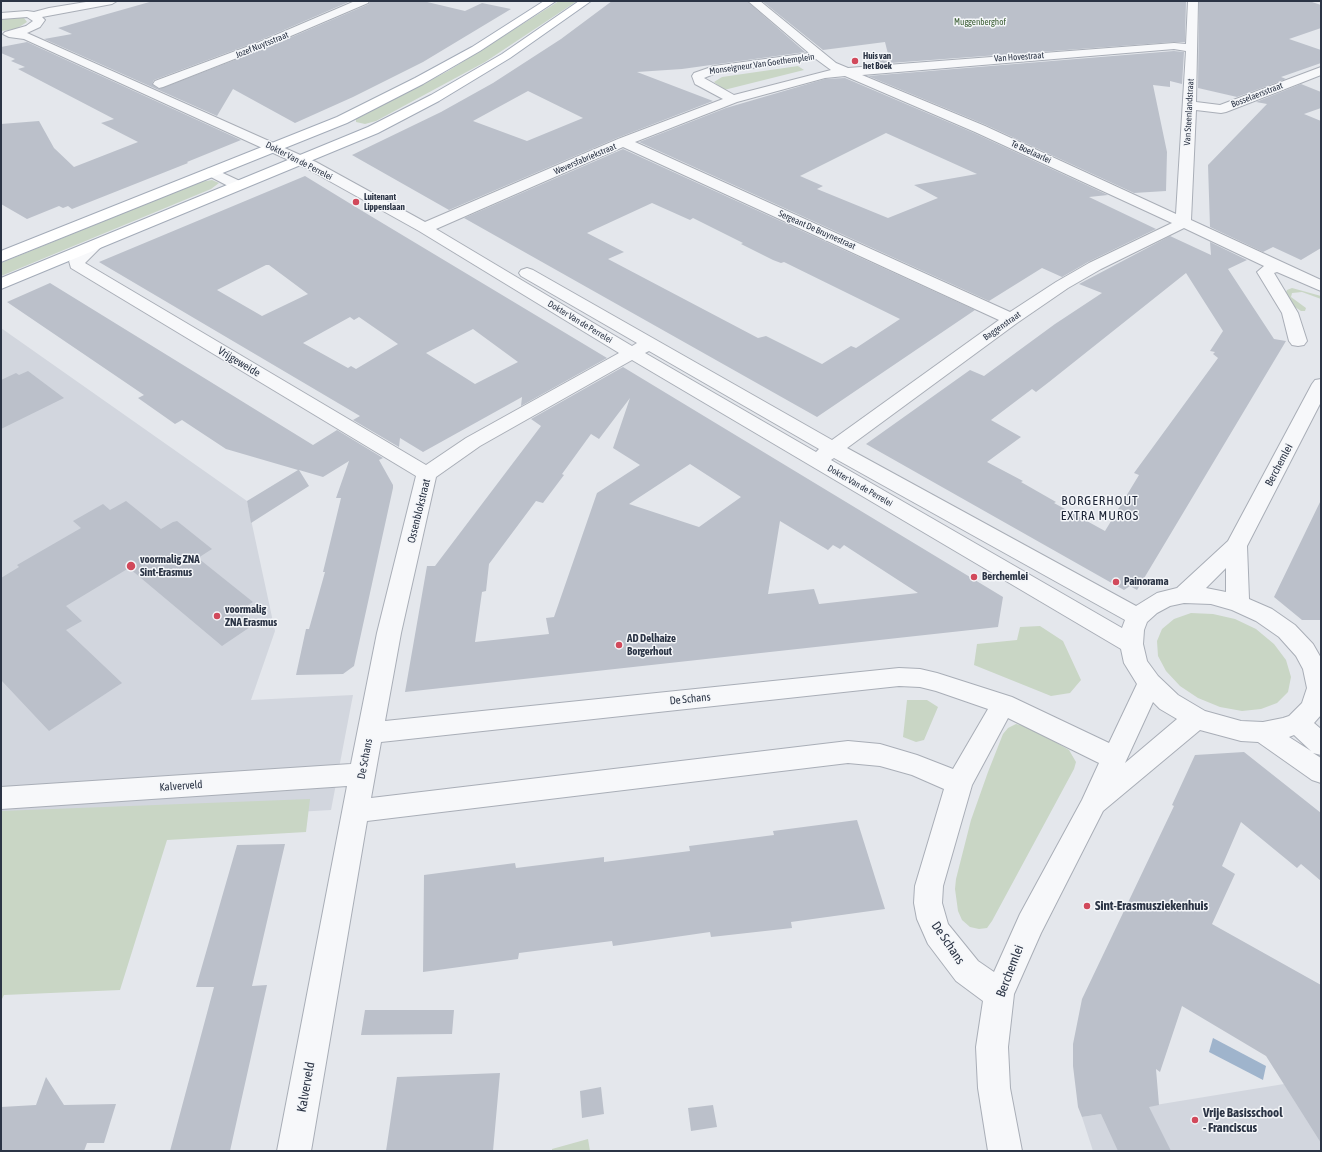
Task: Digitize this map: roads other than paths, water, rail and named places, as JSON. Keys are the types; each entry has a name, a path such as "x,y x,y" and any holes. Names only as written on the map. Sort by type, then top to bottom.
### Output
{"main road":[{"path":"1,257 212,172 275,141 290,141 342,120 419,81 476,49 551,1"},
{"path":"1,284 372,130 435,98 506,56 586,1"},
{"path":"342,120 372,130"}],"street":[{"path":"4,14 35,21 49,12 112,1"},
{"name":"Jozef Nuytsstraat","path":"159,84 262,45 364,1"},
{"name":"Te Boelaarlei","path":"753,1 832,66 980,129 1321,286"},
{"name":"Van Steenlandstraat","path":"1183,223 1190,105 1193,1"},
{"path":"35,21 41,32 234,117"},
{"name":"Dokter Van de Perrelei","path":"7,34 35,21"},
{"name":"Dokter Van de Perrelei","path":"7,34 27,36 308,156 431,225 649,343 833,449 1138,617"},
{"name":"Van Hovestraat","path":"845,72 1166,46 1192,48"},
{"name":"Monseigneur Van Goethemplein","path":"818,55 714,70 698,76 699,81 703,84 733,99 824,74 845,72"},
{"name":"Bosselaersstraat","path":"1190,105 1221,109 1321,71"},
{"name":"Weversfabriekstraat","path":"431,225 623,142 733,99"},
{"name":"Dokter Van de Perrelei","path":"290,141 308,156"},
{"name":"Sergeant De Bruynestraat","path":"623,142 1011,318"},
{"path":"212,172 237,185"},
{"name":"Baggenstraat","path":"817,460 1011,318 1095,266 1183,223"},
{"name":"Dokter Van de Perrelei","path":"431,225 632,352 1131,644"},
{"name":"Vrijgeweide","path":"95,245 77,261 77,265 427,474"},
{"path":"1275,266 1265,272 1290,313 1298,342"},
{"name":"Ossenblokstraat","path":"370,733 389,633 427,474 473,442 649,343"},
{"name":"Berchemlei","path":"1184,595 1236,546 1321,384"},
{"name":"Berchemlei","path":"1236,546 1238,603"},
{"path":"1184,595 1211,596 1238,603 1264,615 1313,651 1315,669 1320,688 1317,700 1311,710 1298,723 1285,728 1263,732 1240,731 1226,728 1196,718 1169,702 1149,683 1136,663 1131,644 1132,630 1138,617 1149,607 1165,599 1184,595"},
{"name":"De Schans","path":"355,811 370,733 899,678 920,678 937,682 1004,704 1114,758"},
{"name":"Berchemlei","path":"1005,1151 1000,1130 994,1088 992,1048 999,994 1030,924 1092,807 1149,683"},
{"name":"De Schans","path":"999,994 967,971 938,934 931,919 928,903 929,886 959,783 1004,704"},
{"name":"Berchemlei","path":"1092,807 1196,718"},
{"path":"1298,723 1321,745"},
{"path":"1263,732 1321,772"},
{"path":"355,811 848,752 880,755 917,766 959,783"},
{"name":"Kalverveld","path":"1,798 362,774"},
{"name":"Kalverveld","path":"294,1151 355,811"}],"water":[{"path":"1213,1038 1266,1066 1263,1080 1209,1052"}],"place":[{"name":"Huis van het Boek","path":"855,61"},
{"name":"Luitenant Lippenslaan","path":"356,202"},
{"name":"voormalig ZNA Sint-Erasmus","path":"131,566"},
{"name":"Berchemlei","path":"974,577"},
{"name":"Painorama","path":"1116,582"},
{"name":"voormalig ZNA Erasmus","path":"217,616"},
{"name":"AD Delhaize Borgerhout","path":"619,645"},
{"name":"Sint-Erasmusziekenhuis","path":"1087,906"},
{"name":"Vrije Basisschool - Franciscus","path":"1195,1120"}],"district":[{"name":"BORGERHOUT EXTRA MUROS","path":"1100,508"}],"park label":[{"name":"Muggenberghof","path":"980,22"}]}
